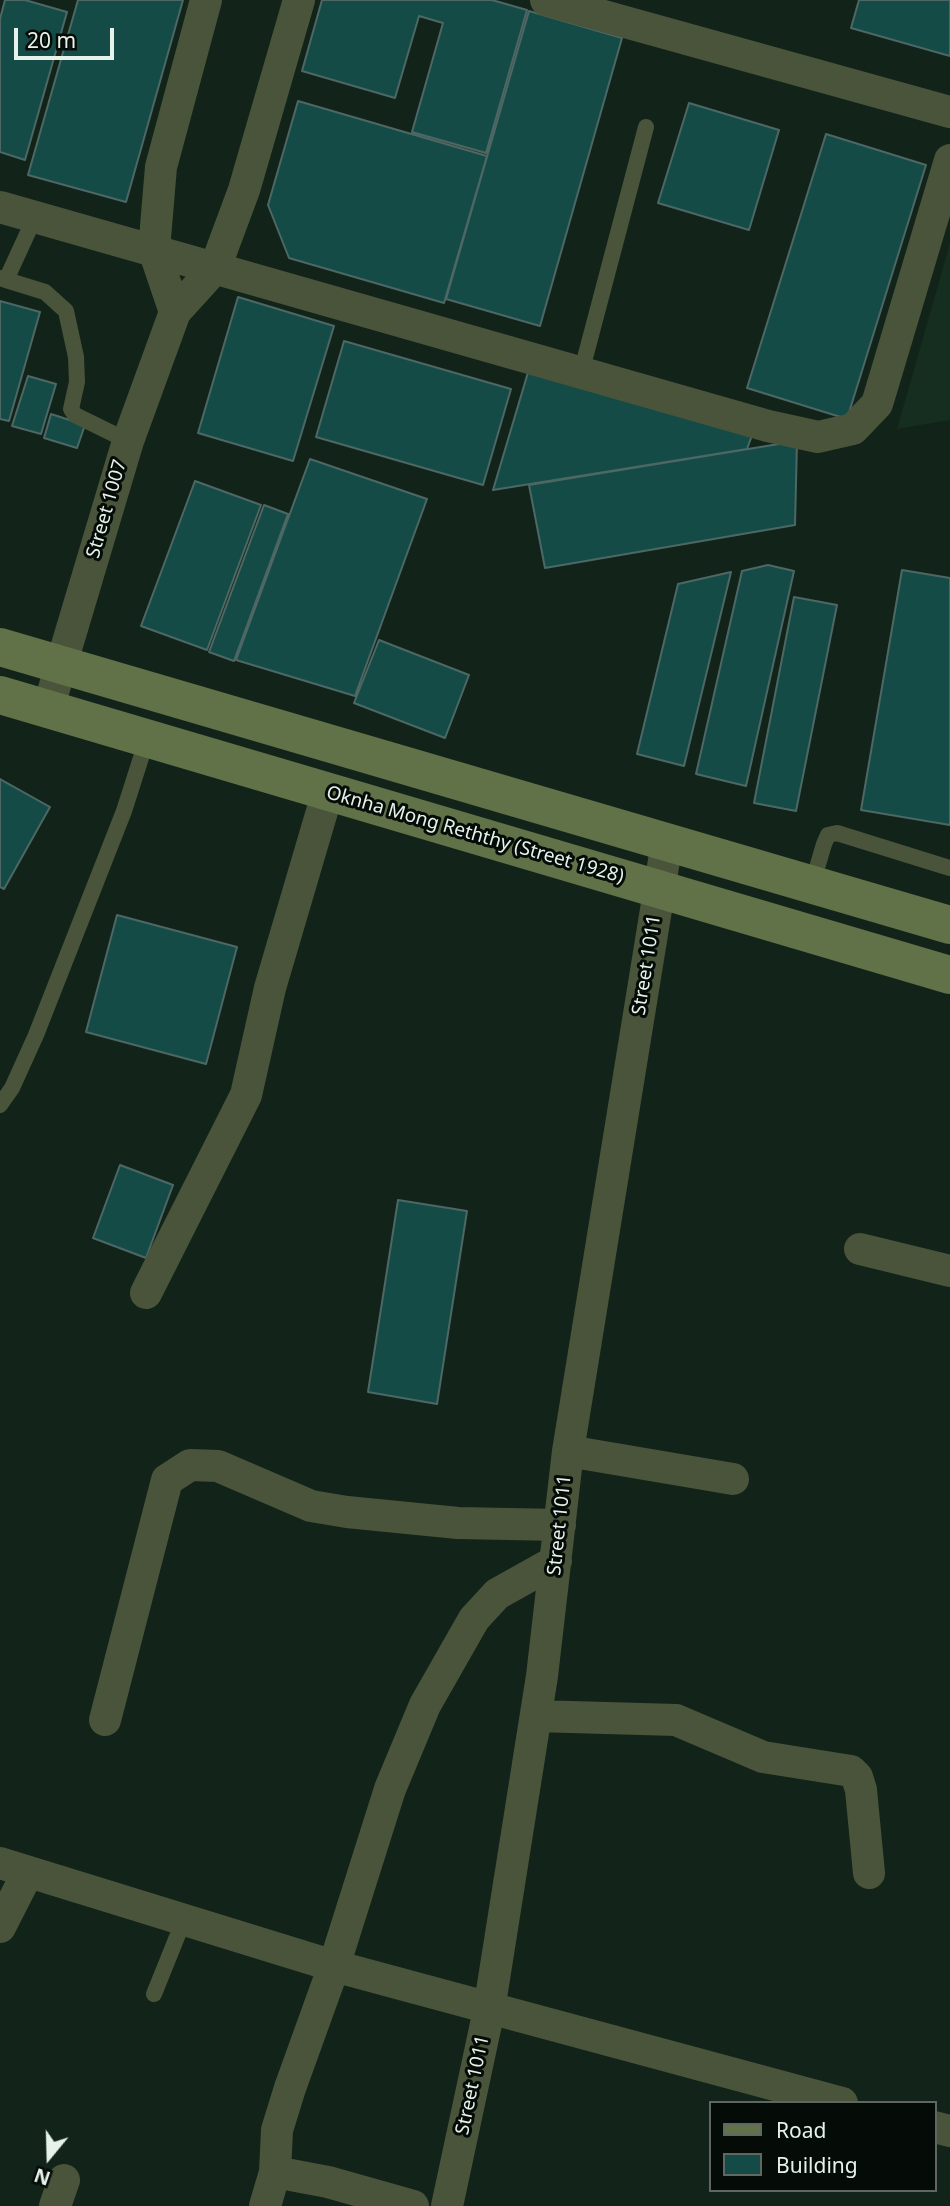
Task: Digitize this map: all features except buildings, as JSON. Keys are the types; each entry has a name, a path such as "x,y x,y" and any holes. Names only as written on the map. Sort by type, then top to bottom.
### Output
{"main road":[{"path":"0,647 950,925"},
{"name":"Oknha Mong Reththy (Street 1928)","path":"0,695 950,975"}],"street":[{"path":"175,312 154,250 161,167 206,0"},
{"name":"Street 1007","path":"48,709 128,441 175,312 215,268 244,190 299,0"},
{"path":"546,0 950,112"},
{"path":"0,207 768,426 818,437 853,429 877,404 950,160"},
{"path":"146,1293 246,1095 270,988 328,792"},
{"name":"Street 1011","path":"447,2206 489,2010 536,1716 568,1451 667,842"},
{"path":"860,1249 950,1271"},
{"path":"568,1451 733,1479"},
{"path":"105,1720 167,1480 175,1472 190,1465 218,1466 311,1506 347,1513 458,1523 560,1525"},
{"path":"265,2206 275,2172 280,2120 334,1966 390,1789 425,1705 474,1619 497,1594 556,1561"},
{"path":"536,1716 676,1720 764,1757 851,1771 857,1777 861,1790 869,1873"},
{"path":"0,1927 14,1867 183,1922 334,1966 489,2010 834,2101"},
{"path":"275,2172 328,2182 413,2206"}],"lane":[{"path":"581,373 646,127"},
{"path":"35,217 3,279 45,292 66,311 76,357 77,382 71,409 75,415 128,441"},
{"path":"0,1105 12,1088 36,1035 124,811 147,738"},
{"path":"812,885 828,835 837,833 950,868"},
{"path":"153,1994 183,1922"}],"shaded area":[{"path":"950,243 950,420 897,429"}]}
